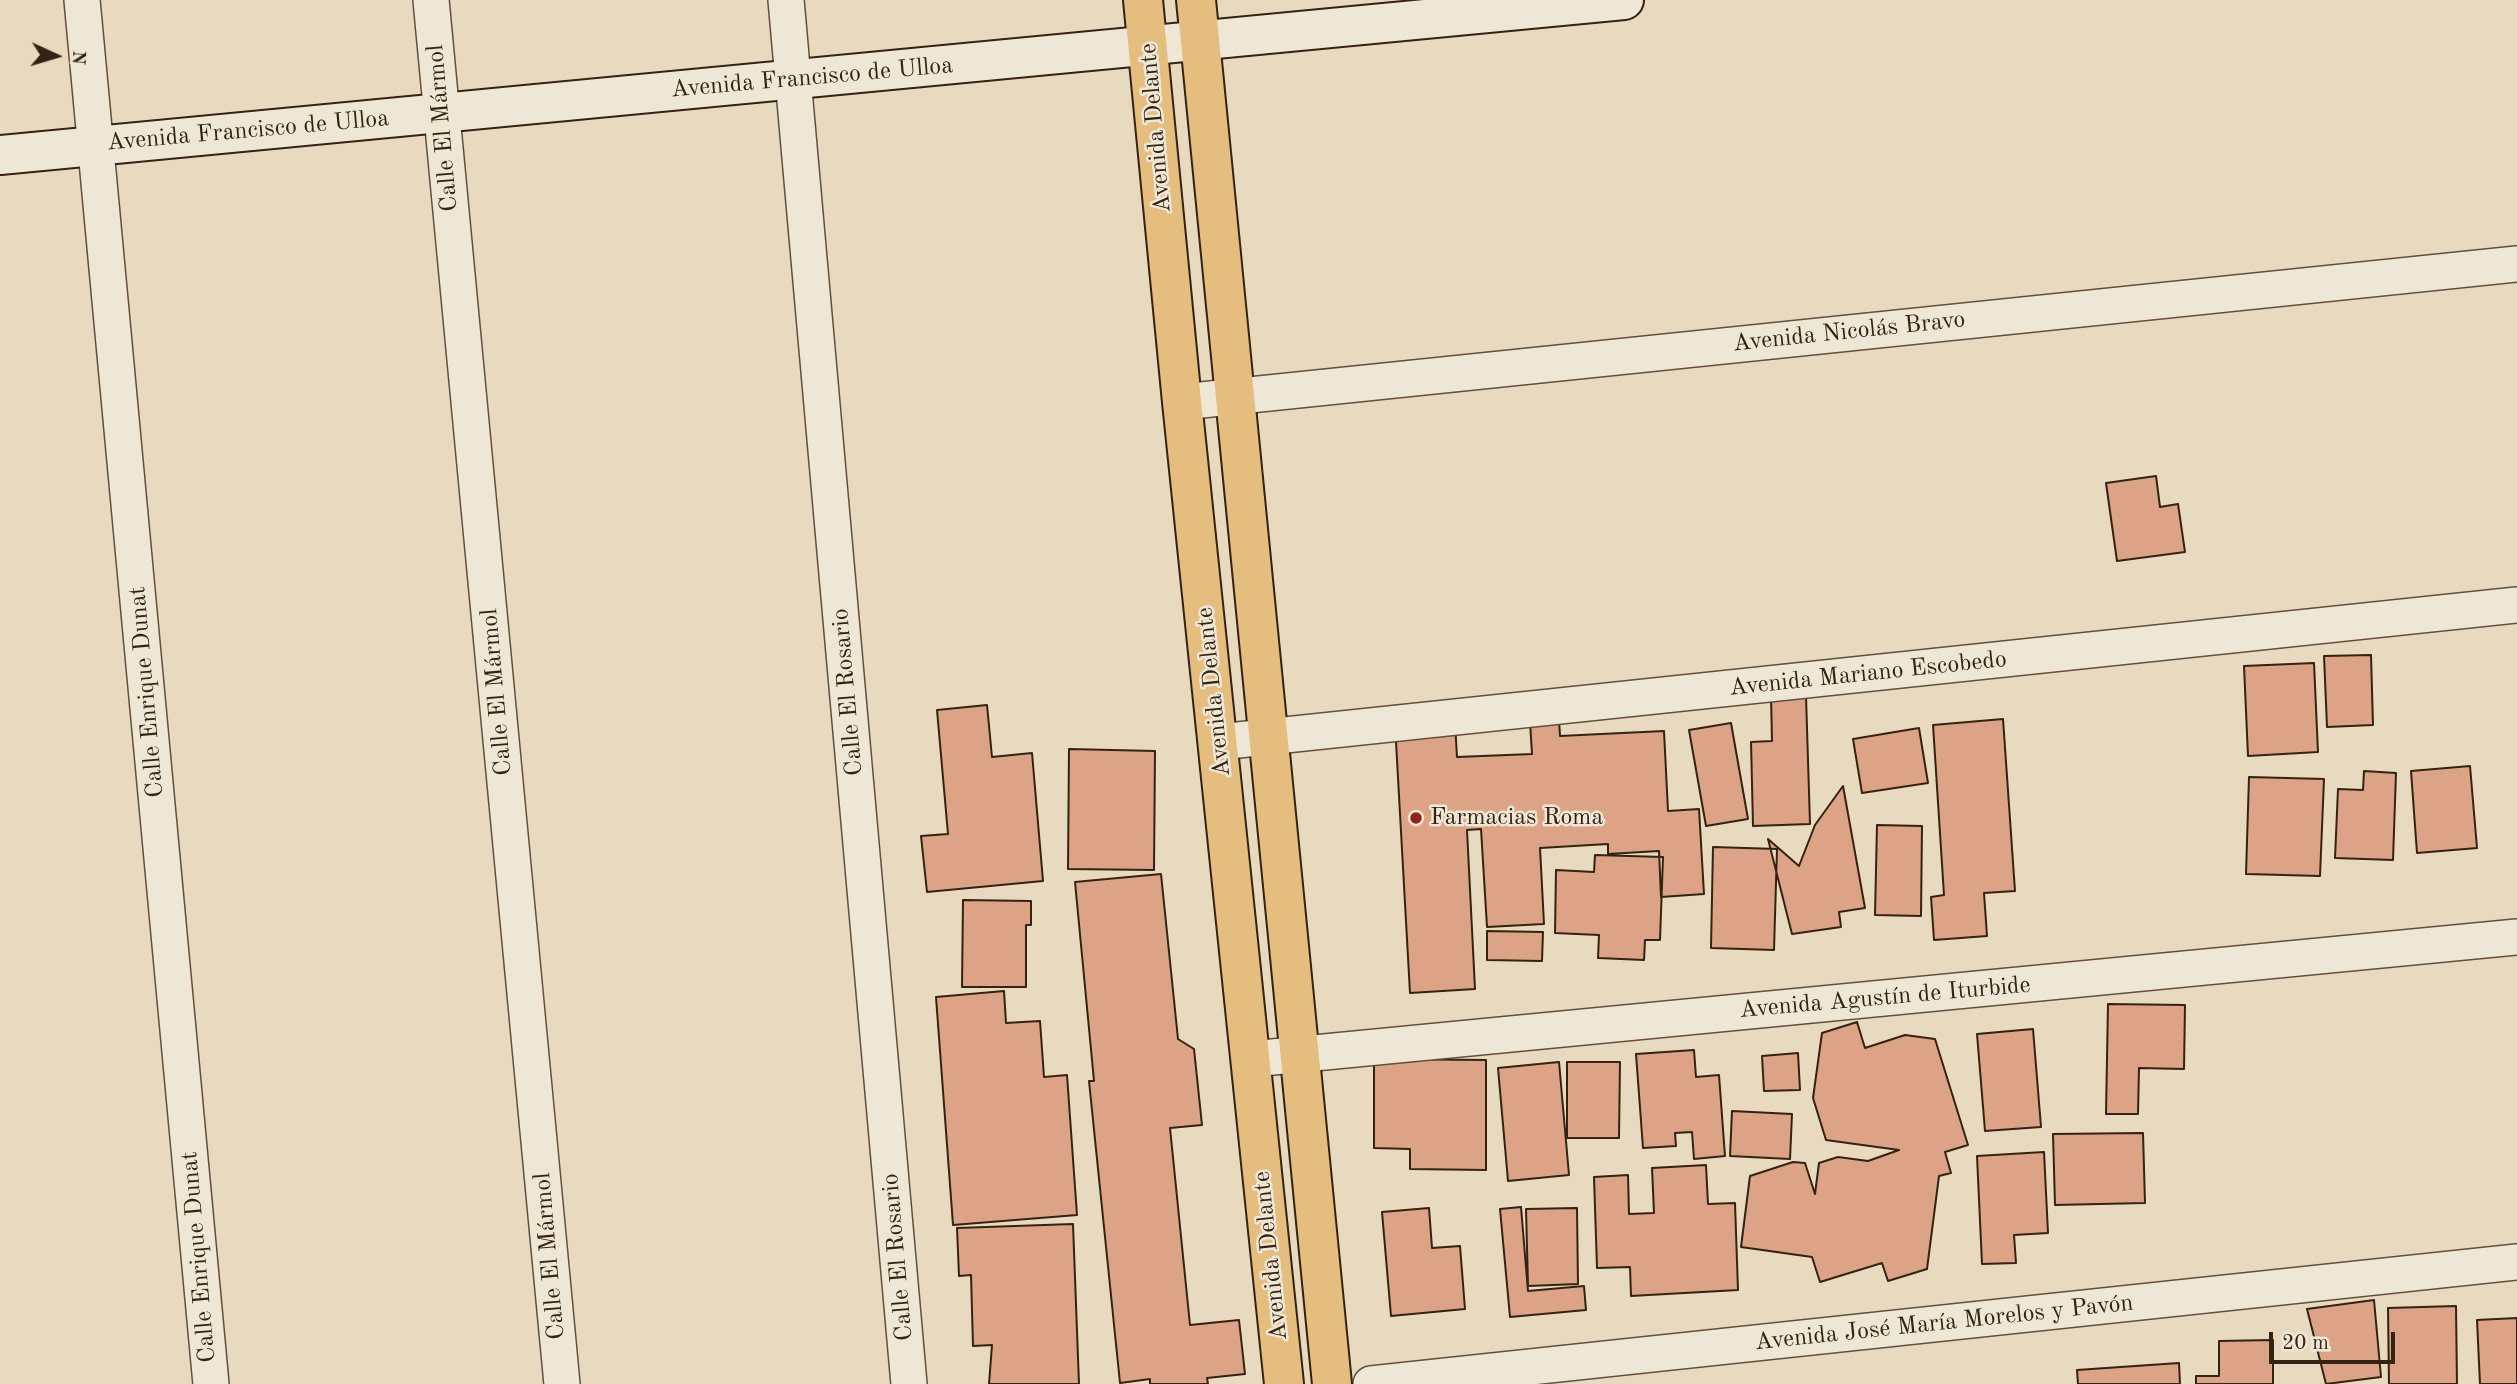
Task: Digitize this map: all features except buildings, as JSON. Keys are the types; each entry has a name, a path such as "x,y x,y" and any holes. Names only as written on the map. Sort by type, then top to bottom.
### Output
{"main road":[{"name":"Avenida Delante","path":"1143,0 1284,1384"},
{"name":"Avenida Delante","path":"1196,0 1332,1384"}],"street":[{"name":"Calle Enrique Dunat","path":"82,0 211,1384"},
{"name":"Calle El Mármol","path":"431,0 562,1384"},
{"name":"Calle El Rosario","path":"786,0 909,1384"},
{"name":"Avenida Francisco de Ulloa","path":"0,155 1148,48 1624,0"},
{"name":"Avenida Nicolás Bravo","path":"1182,402 2517,264"},
{"name":"Avenida Mariano Escobedo","path":"1219,742 2517,605"},
{"name":"Avenida Agustín de Iturbide","path":"1252,1059 2517,937"},
{"name":"Avenida José María Morelos y Pavón","path":"1371,1384 2517,1262"}],"place":[{"name":"Farmacias Roma","path":"1416,818"}]}
